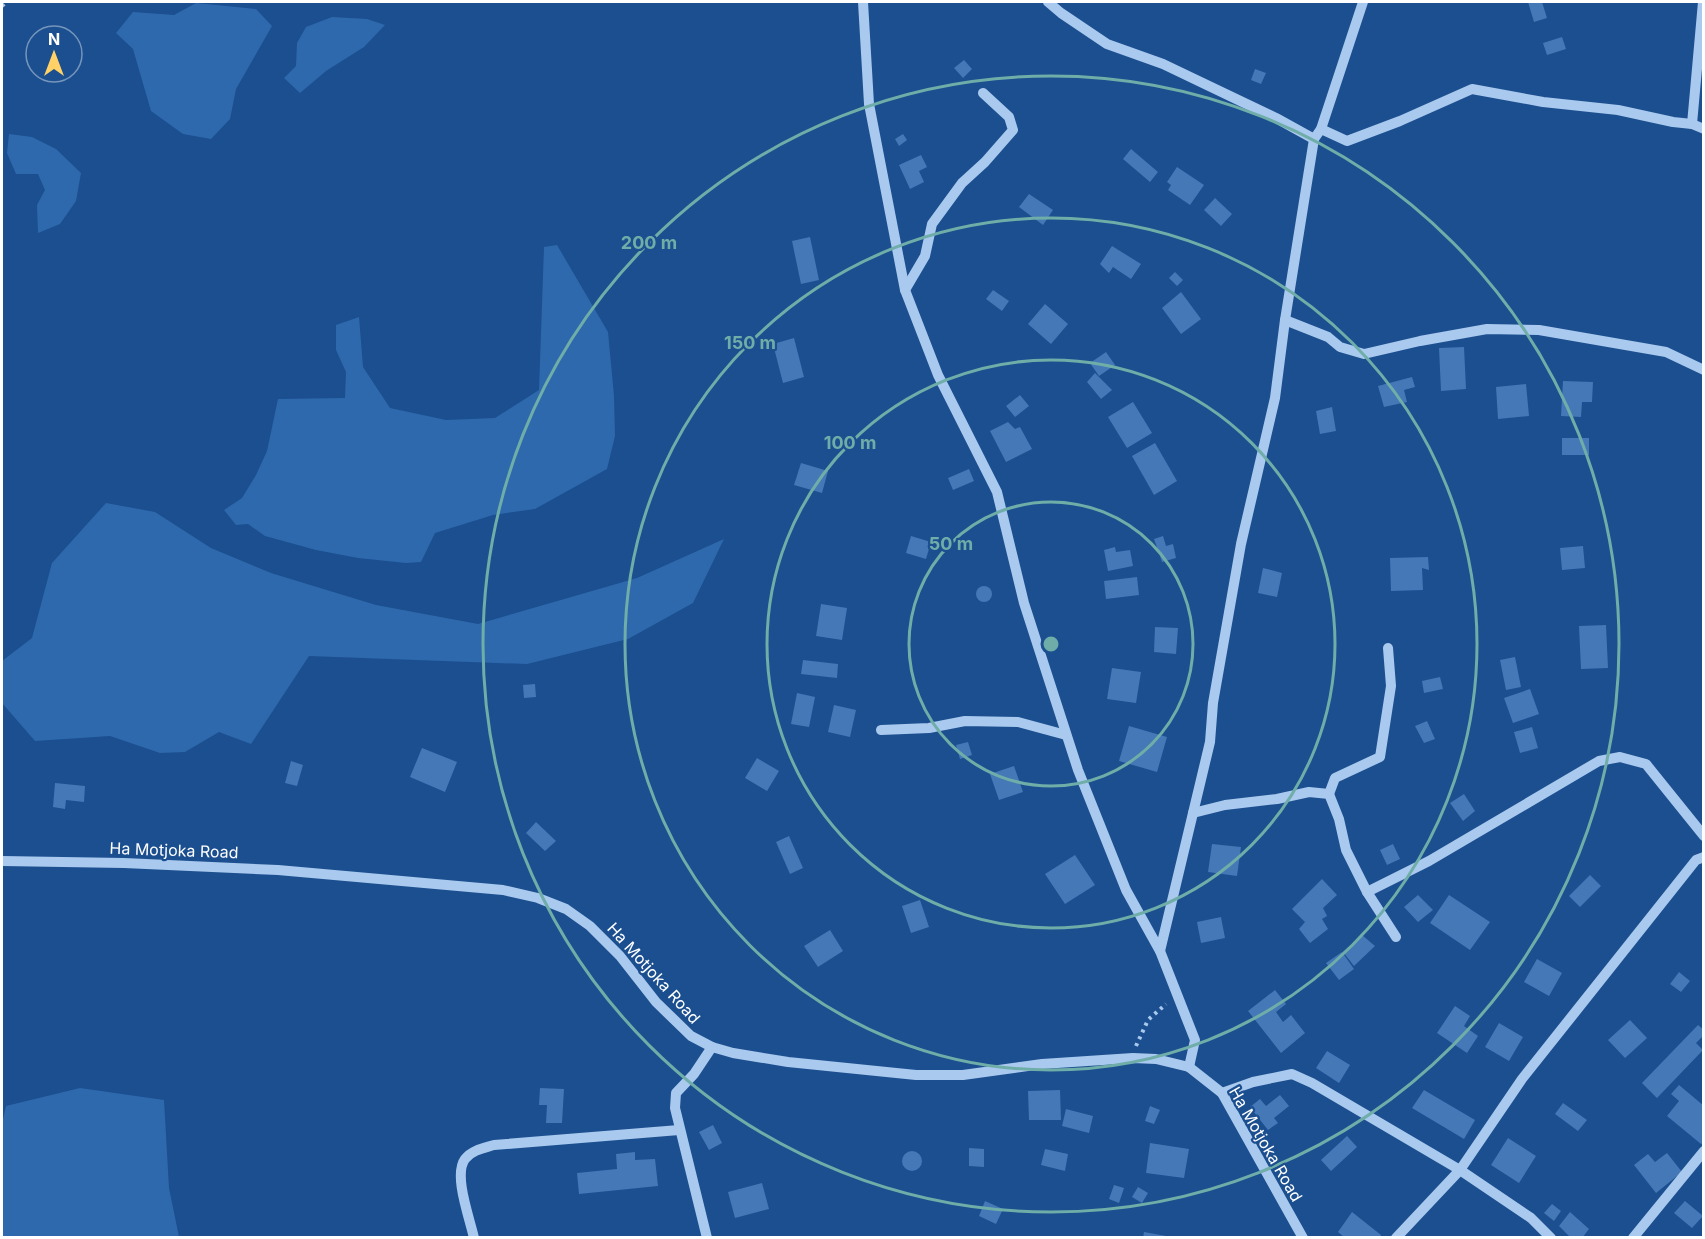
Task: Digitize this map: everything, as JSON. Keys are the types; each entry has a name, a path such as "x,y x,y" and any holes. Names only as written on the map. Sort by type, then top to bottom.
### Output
{"street":[{"path":"863,2 869,104 905,290 938,375 997,492 1024,603 1077,770 1126,890 1160,951 1195,1040 1189,1067"},
{"path":"1048,2 1107,44 1163,64 1276,118 1314,139"},
{"path":"1160,951 1210,742 1213,704 1241,544 1275,398 1314,139 1321,129 1363,2"},
{"path":"1692,124 1703,2"},
{"path":"1321,129 1347,141 1400,121 1472,89 1543,102 1618,110 1673,123 1692,124 1704,129"},
{"path":"905,290 925,256 932,224 962,183 985,162 1013,130 1009,117 983,93"},
{"path":"1285,320 1328,338 1340,347 1364,354 1487,329 1539,330 1666,352 1704,370"},
{"path":"1388,648 1391,687 1380,757 1335,778 1329,794 1339,819 1346,850 1366,892 1396,937"},
{"path":"881,730 929,728 965,721 1018,722 1066,735"},
{"path":"1366,892 1429,861 1599,761 1620,757 1646,764 1704,836"},
{"path":"1193,813 1225,804 1277,799 1309,792 1329,794"},
{"path":"1396,1238 1460,1170 1522,1079 1696,860 1704,857"},
{"name":"Ha Motjoka Road","path":"2,861 124,863 278,870 503,890 538,898 566,909 590,926 620,956 656,1002 691,1036 712,1047 788,1062 916,1075 963,1075 1042,1064 1133,1058 1156,1059 1189,1067 1222,1093 1304,1238"},
{"path":"707,1238 675,1108 676,1093 694,1074 712,1047"},
{"path":"1222,1093 1253,1082 1292,1074 1312,1083 1460,1170 1531,1218 1551,1238"},
{"path":"474,1238 462,1191 461,1172 465,1159 476,1150 494,1145 679,1130"},
{"path":"1633,1238 1704,1151"}],"path":[{"path":"2,6 6,2"},
{"path":"1133,1058 1148,1020 1178,994"}],"shaded area":[{"path":"196,3 256,9 272,26 236,89 230,119 211,139 183,134 151,111 133,49 116,33 133,12 174,15"},
{"path":"332,17 367,19 385,25 364,47 326,71 300,93 284,78 296,66 297,43 306,27"},
{"path":"9,134 32,137 56,149 81,173 76,201 60,224 38,233 37,205 45,190 38,174 16,174 7,153"},
{"path":"557,245 608,332 615,436 607,469 535,509 493,515 435,533 421,562 406,563 358,558 316,550 265,536 248,524 236,525 224,510 242,498 256,475 267,451 278,399 345,398 346,372 336,350 336,325 359,317 363,367 390,408 446,420 495,418 539,390 544,247"},
{"path":"106,503 155,512 211,548 271,573 376,605 478,624 637,578 724,539 693,603 628,639 527,664 309,656 251,744 219,732 185,752 160,753 110,736 35,741 2,703 2,661 32,638 52,563"},
{"path":"80,1088 164,1100 169,1188 179,1237 2,1237 2,1124 6,1106"}],"building":[{"path":"1528,2 1542,2 1547,18 1534,22"},
{"path":"1562,37 1566,49 1547,55 1543,43"},
{"path":"964,60 972,69 963,78 954,68"},
{"path":"1255,69 1266,73 1261,84 1251,80"},
{"path":"903,134 907,140 899,146 895,139"},
{"path":"1131,149 1158,172 1150,182 1123,159"},
{"path":"921,155 927,167 919,171 924,182 910,189 899,165"},
{"path":"1177,167 1204,185 1190,205 1168,190 1171,185 1167,182"},
{"path":"1029,194 1053,210 1043,225 1019,207"},
{"path":"1215,198 1232,214 1221,226 1204,210"},
{"path":"810,237 819,280 801,284 792,241"},
{"path":"1112,246 1141,264 1131,279 1113,267 1109,273 1100,264"},
{"path":"1175,272 1183,280 1177,286 1169,278"},
{"path":"993,290 1009,301 1002,311 986,299"},
{"path":"1181,292 1201,319 1181,334 1162,308"},
{"path":"1045,304 1068,324 1051,344 1028,324"},
{"path":"794,338 804,377 783,383 773,344"},
{"path":"1464,347 1466,389 1441,391 1439,348"},
{"path":"1106,352 1115,365 1099,376 1090,363"},
{"path":"1095,373 1112,390 1101,399 1087,382"},
{"path":"1412,377 1415,387 1404,390 1407,402 1384,407 1378,386"},
{"path":"1563,381 1593,382 1592,402 1582,402 1581,417 1561,416"},
{"path":"1526,384 1529,416 1498,419 1496,387"},
{"path":"1020,395 1029,406 1015,417 1006,406"},
{"path":"1133,402 1152,433 1127,448 1108,417"},
{"path":"1332,407 1336,431 1320,434 1316,411"},
{"path":"1008,422 1015,429 1020,427 1032,449 1006,462 990,431"},
{"path":"1562,438 1589,438 1589,455 1562,455"},
{"path":"1155,443 1177,481 1154,495 1132,456"},
{"path":"801,463 828,471 822,493 794,485"},
{"path":"969,469 974,481 953,490 948,478"},
{"path":"911,536 931,542 926,559 906,553"},
{"path":"1163,536 1166,546 1173,544 1176,558 1162,562 1154,539"},
{"path":"1583,546 1585,568 1562,570 1560,548"},
{"path":"1115,547 1116,552 1130,550 1133,566 1108,571 1104,550"},
{"path":"1428,557 1429,570 1422,568 1423,590 1391,591 1390,558"},
{"path":"1263,568 1282,573 1277,597 1258,593"},
{"path":"1137,577 1139,595 1106,599 1104,581"},
{"path":"981,586 987,586 992,594 990,600 981,602 976,597 976,591"},
{"path":"821,604 847,608 842,640 816,636"},
{"path":"1606,625 1608,668 1581,669 1579,626"},
{"path":"1155,627 1178,628 1176,654 1154,652"},
{"path":"1515,657 1521,687 1506,690 1500,660"},
{"path":"803,660 838,664 837,678 801,674"},
{"path":"1112,668 1141,672 1136,703 1107,699"},
{"path":"1440,677 1443,689 1424,693 1422,681"},
{"path":"535,684 536,697 524,698 523,685"},
{"path":"1530,689 1539,714 1513,723 1504,698"},
{"path":"797,693 815,697 809,727 791,724"},
{"path":"834,705 856,710 850,737 828,732"},
{"path":"1427,721 1435,739 1424,743 1415,726"},
{"path":"1129,726 1167,737 1157,772 1119,761"},
{"path":"1532,727 1538,748 1520,753 1514,732"},
{"path":"968,742 972,755 960,759 956,745"},
{"path":"422,748 457,762 445,792 410,777"},
{"path":"757,758 779,771 767,791 745,778"},
{"path":"291,761 303,765 297,786 285,783"},
{"path":"1014,766 1023,792 999,800 990,774"},
{"path":"55,783 85,786 84,802 66,800 65,809 53,807"},
{"path":"1464,794 1475,811 1463,821 1450,803"},
{"path":"536,822 556,841 545,851 526,833"},
{"path":"789,836 803,868 790,874 776,842"},
{"path":"1212,844 1241,847 1237,876 1208,872"},
{"path":"1393,844 1400,859 1387,865 1380,850"},
{"path":"1075,855 1095,885 1065,904 1045,874"},
{"path":"1590,875 1601,886 1580,907 1569,896"},
{"path":"1322,879 1337,895 1323,908 1327,916 1322,919 1328,929 1310,943 1299,929 1305,922 1292,909"},
{"path":"1418,895 1433,910 1418,922 1404,907"},
{"path":"1449,895 1490,922 1470,950 1430,923"},
{"path":"920,900 929,927 911,933 902,906"},
{"path":"1221,917 1225,938 1201,943 1197,922"},
{"path":"830,930 843,951 818,967 804,946"},
{"path":"1362,935 1375,946 1354,966 1343,952"},
{"path":"1342,952 1354,969 1339,980 1326,963"},
{"path":"1537,959 1562,973 1549,996 1524,982"},
{"path":"1679,972 1690,981 1681,992 1670,984"},
{"path":"1275,990 1286,1004 1276,1012 1283,1022 1291,1015 1305,1033 1281,1053 1248,1011"},
{"path":"1455,1006 1470,1016 1464,1026 1478,1036 1467,1053 1437,1033"},
{"path":"1630,1020 1647,1038 1625,1058 1608,1040"},
{"path":"1499,1023 1523,1037 1509,1061 1485,1047"},
{"path":"1698,1025 1704,1030 1704,1035 1696,1043 1703,1050 1657,1098 1642,1083"},
{"path":"1327,1051 1350,1065 1339,1083 1316,1068"},
{"path":"1679,1085 1704,1106 1704,1142 1701,1144 1667,1116 1679,1101 1671,1094"},
{"path":"540,1088 564,1089 562,1123 546,1123 547,1105 539,1105"},
{"path":"1060,1090 1061,1120 1029,1120 1028,1091"},
{"path":"1424,1090 1475,1120 1464,1139 1412,1108"},
{"path":"1280,1095 1289,1106 1274,1118 1278,1123 1268,1130 1250,1107 1260,1099 1266,1106"},
{"path":"1563,1103 1587,1120 1578,1131 1555,1114"},
{"path":"1150,1106 1160,1110 1154,1124 1145,1121"},
{"path":"1066,1109 1093,1116 1089,1133 1062,1126"},
{"path":"713,1125 722,1143 709,1150 699,1132"},
{"path":"1347,1136 1357,1147 1331,1171 1321,1160"},
{"path":"1508,1138 1536,1156 1519,1183 1491,1165"},
{"path":"1150,1143 1189,1149 1184,1178 1146,1173"},
{"path":"969,1148 984,1149 984,1167 969,1166"},
{"path":"1045,1149 1068,1154 1065,1171 1041,1165"},
{"path":"912,1151 919,1154 922,1161 919,1168 912,1171 905,1168 902,1161 905,1154"},
{"path":"635,1152 635,1160 655,1159 658,1186 579,1194 577,1173 617,1169 616,1154"},
{"path":"1667,1153 1682,1172 1656,1193 1634,1165 1648,1154 1655,1162"},
{"path":"762,1183 769,1209 735,1218 728,1192"},
{"path":"1114,1185 1124,1188 1119,1203 1109,1199"},
{"path":"1138,1187 1148,1193 1142,1203 1132,1197"},
{"path":"985,1201 1003,1209 996,1224 979,1216"},
{"path":"1685,1201 1703,1216 1692,1228 1674,1213"},
{"path":"1552,1204 1561,1211 1554,1221 1544,1213"},
{"path":"1352,1212 1381,1235 1380,1238 1345,1238 1338,1232"},
{"path":"1570,1212 1589,1229 1582,1238 1571,1238 1559,1226"},
{"path":"1144,1232 1166,1236 1166,1238 1143,1238"}]}
